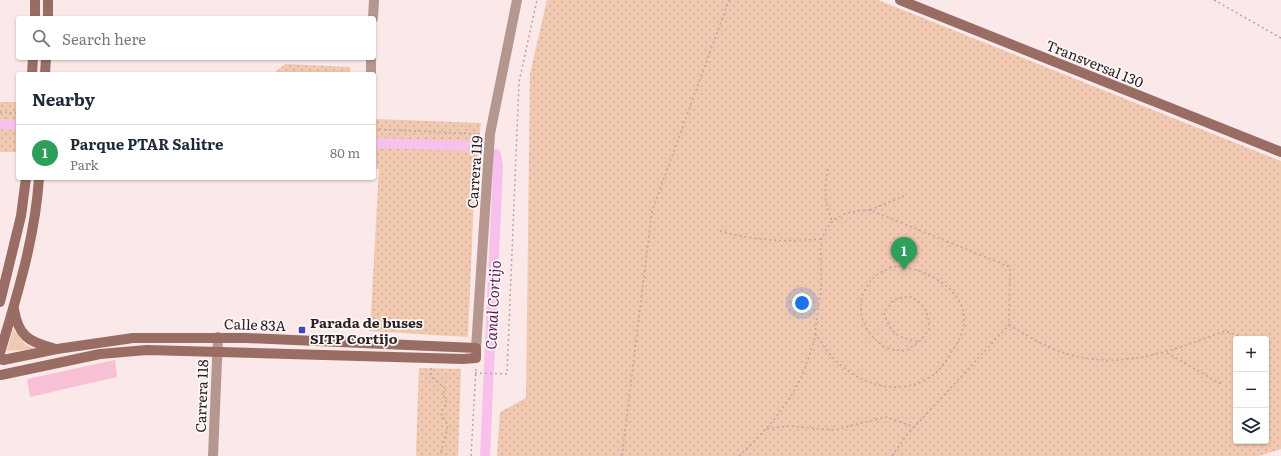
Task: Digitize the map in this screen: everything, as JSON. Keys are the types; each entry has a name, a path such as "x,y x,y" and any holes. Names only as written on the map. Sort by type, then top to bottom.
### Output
{"street":[{"path":"35,16 36,0"},
{"path":"48,0 48,16"},
{"path":"373,16 374,0"},
{"name":"Carrera 119","path":"476,348 490,134 517,0"},
{"name":"Transversal 130","path":"900,0 1281,152"},
{"path":"32,72 33,60"},
{"path":"45,72 46,60"},
{"path":"370,72 371,60"},
{"path":"0,302 21,216 26,180"},
{"path":"0,375 4,365 1,356 34,231 39,180"},
{"path":"13,308 17,324 27,339 36,344 57,349"},
{"name":"Calle 83A","path":"0,375 100,354 147,350 463,359 476,358 476,348 218,337 133,338 1,356"},
{"name":"Carrera 118","path":"213,456 218,337"}],"path":[{"path":"471,456 476,373 507,374 519,82 536,0"},
{"path":"622,456 652,211 729,0"},
{"path":"1214,0 1281,38"},
{"path":"0,112 16,113"},
{"path":"376,129 490,134"},
{"path":"828,169 824,191 827,209 832,221"},
{"path":"870,210 904,196"},
{"path":"739,456 767,429 786,403 803,373 816,334 821,287 821,239 832,221 850,210 870,210 1010,267 1009,325 914,427 892,456"},
{"path":"720,231 747,238 769,241 789,242 821,239"},
{"path":"816,334 835,361 845,370 868,383 892,387 912,385 931,377 945,362 961,337 965,317 959,299 946,287 928,275 909,267 893,267 874,278 861,297 861,316 869,333 884,347 905,351 919,342 929,330 928,314 921,302 909,296 893,300 884,313 889,327 899,337 919,342"},
{"path":"1009,325 1049,347 1075,356 1104,361 1131,360 1167,353 1225,331 1238,336"},
{"path":"1167,353 1223,384"},
{"path":"767,429 788,426 834,430 886,417 914,427"}],"shaded area":[{"path":"547,0 878,0 1281,161 1281,449 1259,456 497,456 500,412 526,398 530,74"},
{"path":"285,64 350,67 350,72 275,72"},
{"path":"0,102 16,102 16,152 0,152"},
{"path":"376,119 481,123 475,173 468,337 370,331 379,169 376,168"},
{"path":"13,329 25,344 34,349 7,351"},
{"path":"419,368 461,369 458,456 416,456"}],"building":[{"path":"115,360 117,377 30,397 27,379"}],"waterway":[{"name":"Canal Cortijo","path":"0,124 16,125"},
{"name":"Canal Cortijo","path":"376,143 477,146"},
{"name":"Canal Cortijo","path":"485,456 498,167 496,154"}],"place":[{"name":"Parque PTAR Salitre","path":"904,270"},
{"name":"Parada de buses SITP Cortijo","path":"302,330"}]}
